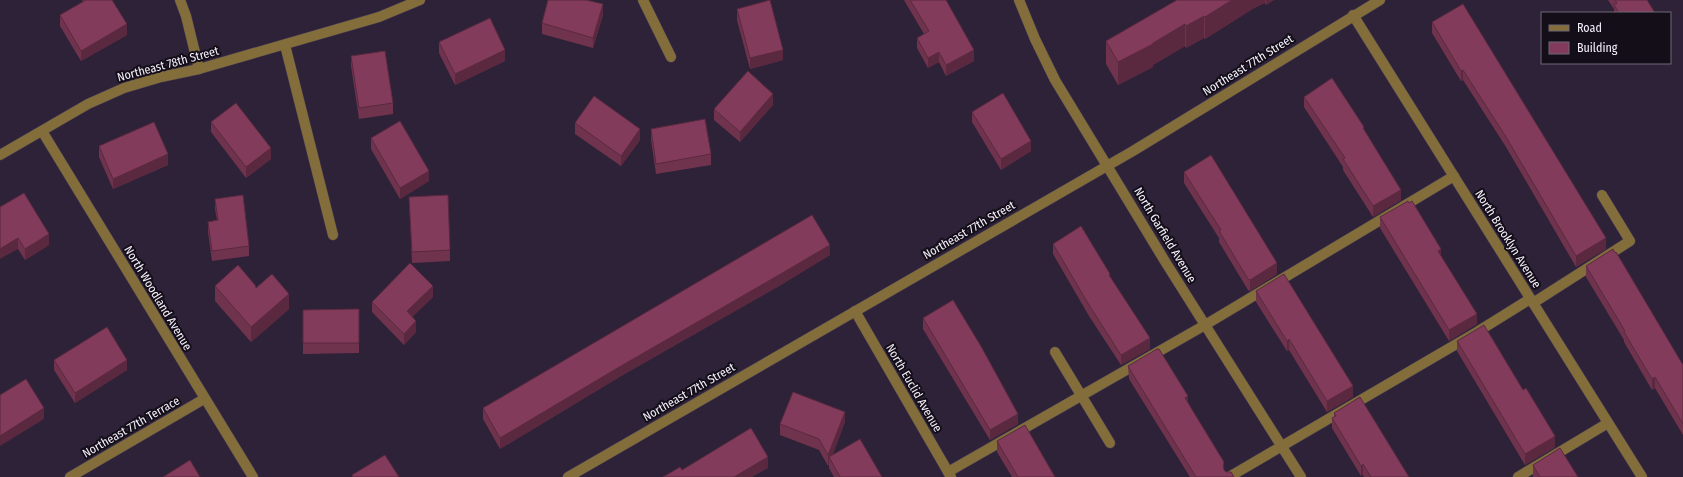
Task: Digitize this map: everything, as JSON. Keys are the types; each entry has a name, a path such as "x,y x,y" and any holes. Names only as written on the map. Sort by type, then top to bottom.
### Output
{"street":[{"path":"180,0 186,16 199,69"},
{"name":"Northeast 78th Street","path":"0,155 88,104 124,88 285,45 379,17 420,0"},
{"path":"643,0 671,57"},
{"name":"North Garfield Avenue","path":"1019,0 1035,39 1055,80 1205,325 1301,477"},
{"name":"Northeast 77th Street","path":"568,477 1107,166 1353,15 1380,0"},
{"name":"North Brooklyn Avenue","path":"1353,15 1642,477"},
{"path":"285,45 333,235"},
{"name":"North Woodland Avenue","path":"42,132 253,477"},
{"path":"949,475 1081,396 1205,325 1454,176"},
{"path":"1229,477 1532,301 1630,241 1602,195"},
{"name":"North Euclid Avenue","path":"855,311 949,475"},
{"path":"1055,352 1110,443"},
{"name":"Northeast 77th Terrace","path":"70,477 204,399"},
{"path":"1518,477 1608,423"}],"building":[{"path":"86,0 112,0 127,24 81,51 60,15"},
{"path":"548,0 586,0 603,4 593,38 542,23"},
{"path":"770,0 783,50 750,58 737,9"},
{"path":"910,0 946,0 974,50 946,65 939,52 928,58 917,38 929,31"},
{"path":"1177,0 1232,0 1205,17 1204,16 1186,26 1185,24 1153,44 1118,62 1106,41"},
{"path":"1615,0 1647,0 1654,12 1618,12 1614,5 1617,3"},
{"path":"1463,4 1606,238 1576,256 1506,137 1463,70 1461,71 1432,22"},
{"path":"490,18 505,50 455,74 439,42"},
{"path":"385,51 393,103 359,108 351,56"},
{"path":"748,71 773,94 740,132 714,109"},
{"path":"1332,78 1364,127 1363,128 1401,190 1373,206 1343,159 1345,158 1304,97"},
{"path":"1003,93 1031,141 1001,159 972,112"},
{"path":"594,96 640,129 621,156 575,123"},
{"path":"236,103 271,148 246,167 211,122"},
{"path":"705,119 711,154 656,164 651,129"},
{"path":"400,121 429,171 400,188 371,138"},
{"path":"154,122 168,154 113,179 99,146"},
{"path":"1211,155 1277,263 1250,280 1219,231 1221,230 1184,172"},
{"path":"24,193 49,234 25,249 18,238 0,249 0,207"},
{"path":"243,195 249,246 212,251 208,222 218,220 215,199"},
{"path":"448,195 450,250 412,252 409,197"},
{"path":"1408,201 1409,203 1412,201 1441,249 1438,251 1477,314 1449,330 1380,217"},
{"path":"812,215 830,245 500,438 483,408"},
{"path":"1081,226 1110,274 1109,275 1150,338 1121,355 1053,244"},
{"path":"1613,249 1683,365 1683,424 1655,377 1652,379 1586,266"},
{"path":"410,263 433,286 407,311 416,321 404,334 372,302"},
{"path":"238,265 256,288 272,274 289,294 251,327 215,286"},
{"path":"1284,274 1353,386 1327,401 1289,339 1287,341 1256,291"},
{"path":"953,300 982,348 1018,414 990,430 923,318"},
{"path":"359,309 359,343 303,343 303,310"},
{"path":"1484,325 1523,390 1526,388 1555,436 1525,454 1457,341"},
{"path":"107,327 127,360 75,393 54,360"},
{"path":"1159,349 1188,396 1185,398 1224,462 1224,470 1226,472 1231,472 1234,477 1196,477 1129,368 1128,366"},
{"path":"26,379 44,408 0,436 0,395"},
{"path":"793,392 845,412 828,455 819,439 780,424"},
{"path":"1360,397 1409,477 1371,477 1363,464 1361,466 1332,418 1336,416 1334,413"},
{"path":"1025,425 1055,477 1018,477 997,441"},
{"path":"751,428 768,457 734,477 663,477 680,467 682,470"},
{"path":"860,439 882,477 840,477 829,457"},
{"path":"1560,448 1578,477 1540,477 1533,465"},
{"path":"385,455 399,477 353,477 352,475"},
{"path":"190,460 200,477 163,477"}]}
